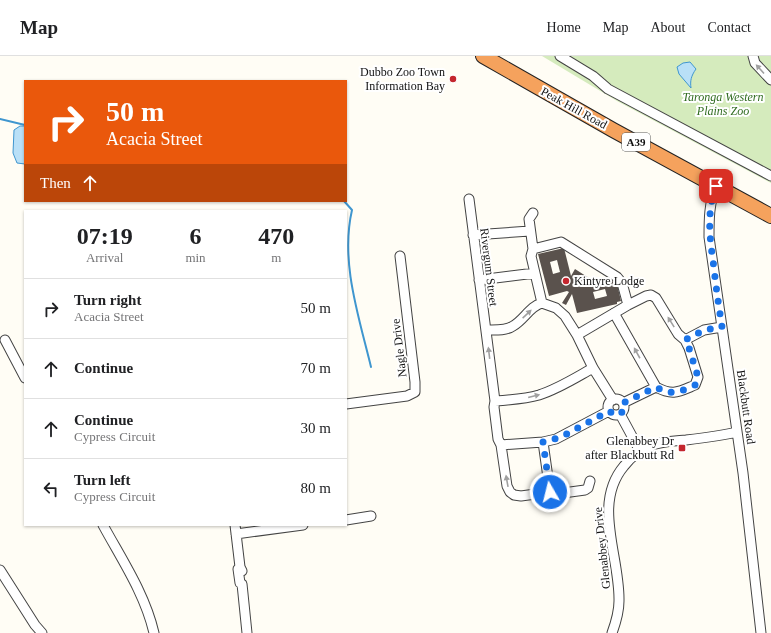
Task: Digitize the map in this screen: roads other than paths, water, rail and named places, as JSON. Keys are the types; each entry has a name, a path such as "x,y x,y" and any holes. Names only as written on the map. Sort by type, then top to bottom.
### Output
{"highway":[{"name":"Peak Hill Road","path":"483,56 520,78 771,216"}],"street":[{"path":"560,56 593,76 608,89 771,176"},
{"path":"753,56 755,64 771,80"},
{"name":"Blackbutt Road","path":"716,186 713,193 708,218 709,238 743,473 761,633"},
{"name":"Rivergum Street","path":"469,199 495,401 495,420 498,439 501,445 507,486 510,492 514,495 521,496 550,492"},
{"path":"533,213 529,219 533,249 531,256 542,303"},
{"path":"473,235 530,231"},
{"path":"533,249 560,242 617,277 622,283 628,306"},
{"name":"Nagle Drive","path":"347,404 407,396 415,392 400,256"},
{"path":"479,280 535,273"},
{"path":"576,336 614,313 646,296 651,295 656,298 678,334 685,340 689,348 698,377 695,385 678,392 666,392 656,387 614,313"},
{"path":"486,334 514,326 537,304 542,303 556,308 561,311 613,400"},
{"path":"685,340 704,330 722,327"},
{"path":"6,340 24,376"},
{"path":"495,401 527,398 540,395 557,388 593,368"},
{"path":"623,403 656,387"},
{"path":"618,399 623,403 624,410 620,414 615,415 609,411 608,406 613,400 618,399"},
{"path":"501,445 543,442 561,437 609,411"},
{"path":"620,414 640,451"},
{"name":"Glenabbey Drive","path":"612,633 617,619 619,601 618,581 608,504 610,490 617,473 628,460 650,446 662,442 713,437 737,432"},
{"path":"543,442 550,492 563,493 585,490 588,488 590,481"},
{"path":"347,520 371,516"},
{"path":"104,526 140,593 151,620 154,633"},
{"path":"247,633 242,584 240,583 238,569 240,568 235,529 286,526"},
{"path":"0,570 35,625 42,633"}],"water":[{"path":"690,62 696,69 691,78 691,88 679,74 677,67 683,63"},
{"path":"20,126 24,126 24,164 17,163 13,153 14,130"}],"waterway":[{"path":"0,119 24,125"},
{"path":"345,202 352,210 348,249 352,289 371,367"}],"place":[{"name":"Dubbo Zoo Town Information Bay","path":"453,79"},
{"name":"Kintyre Lodge","path":"566,281"},
{"name":"Glenabbey Dr after Blackbutt Rd","path":"682,448"}],"park label":[{"name":"Taronga Western Plains Zoo","path":"723,104"}]}
